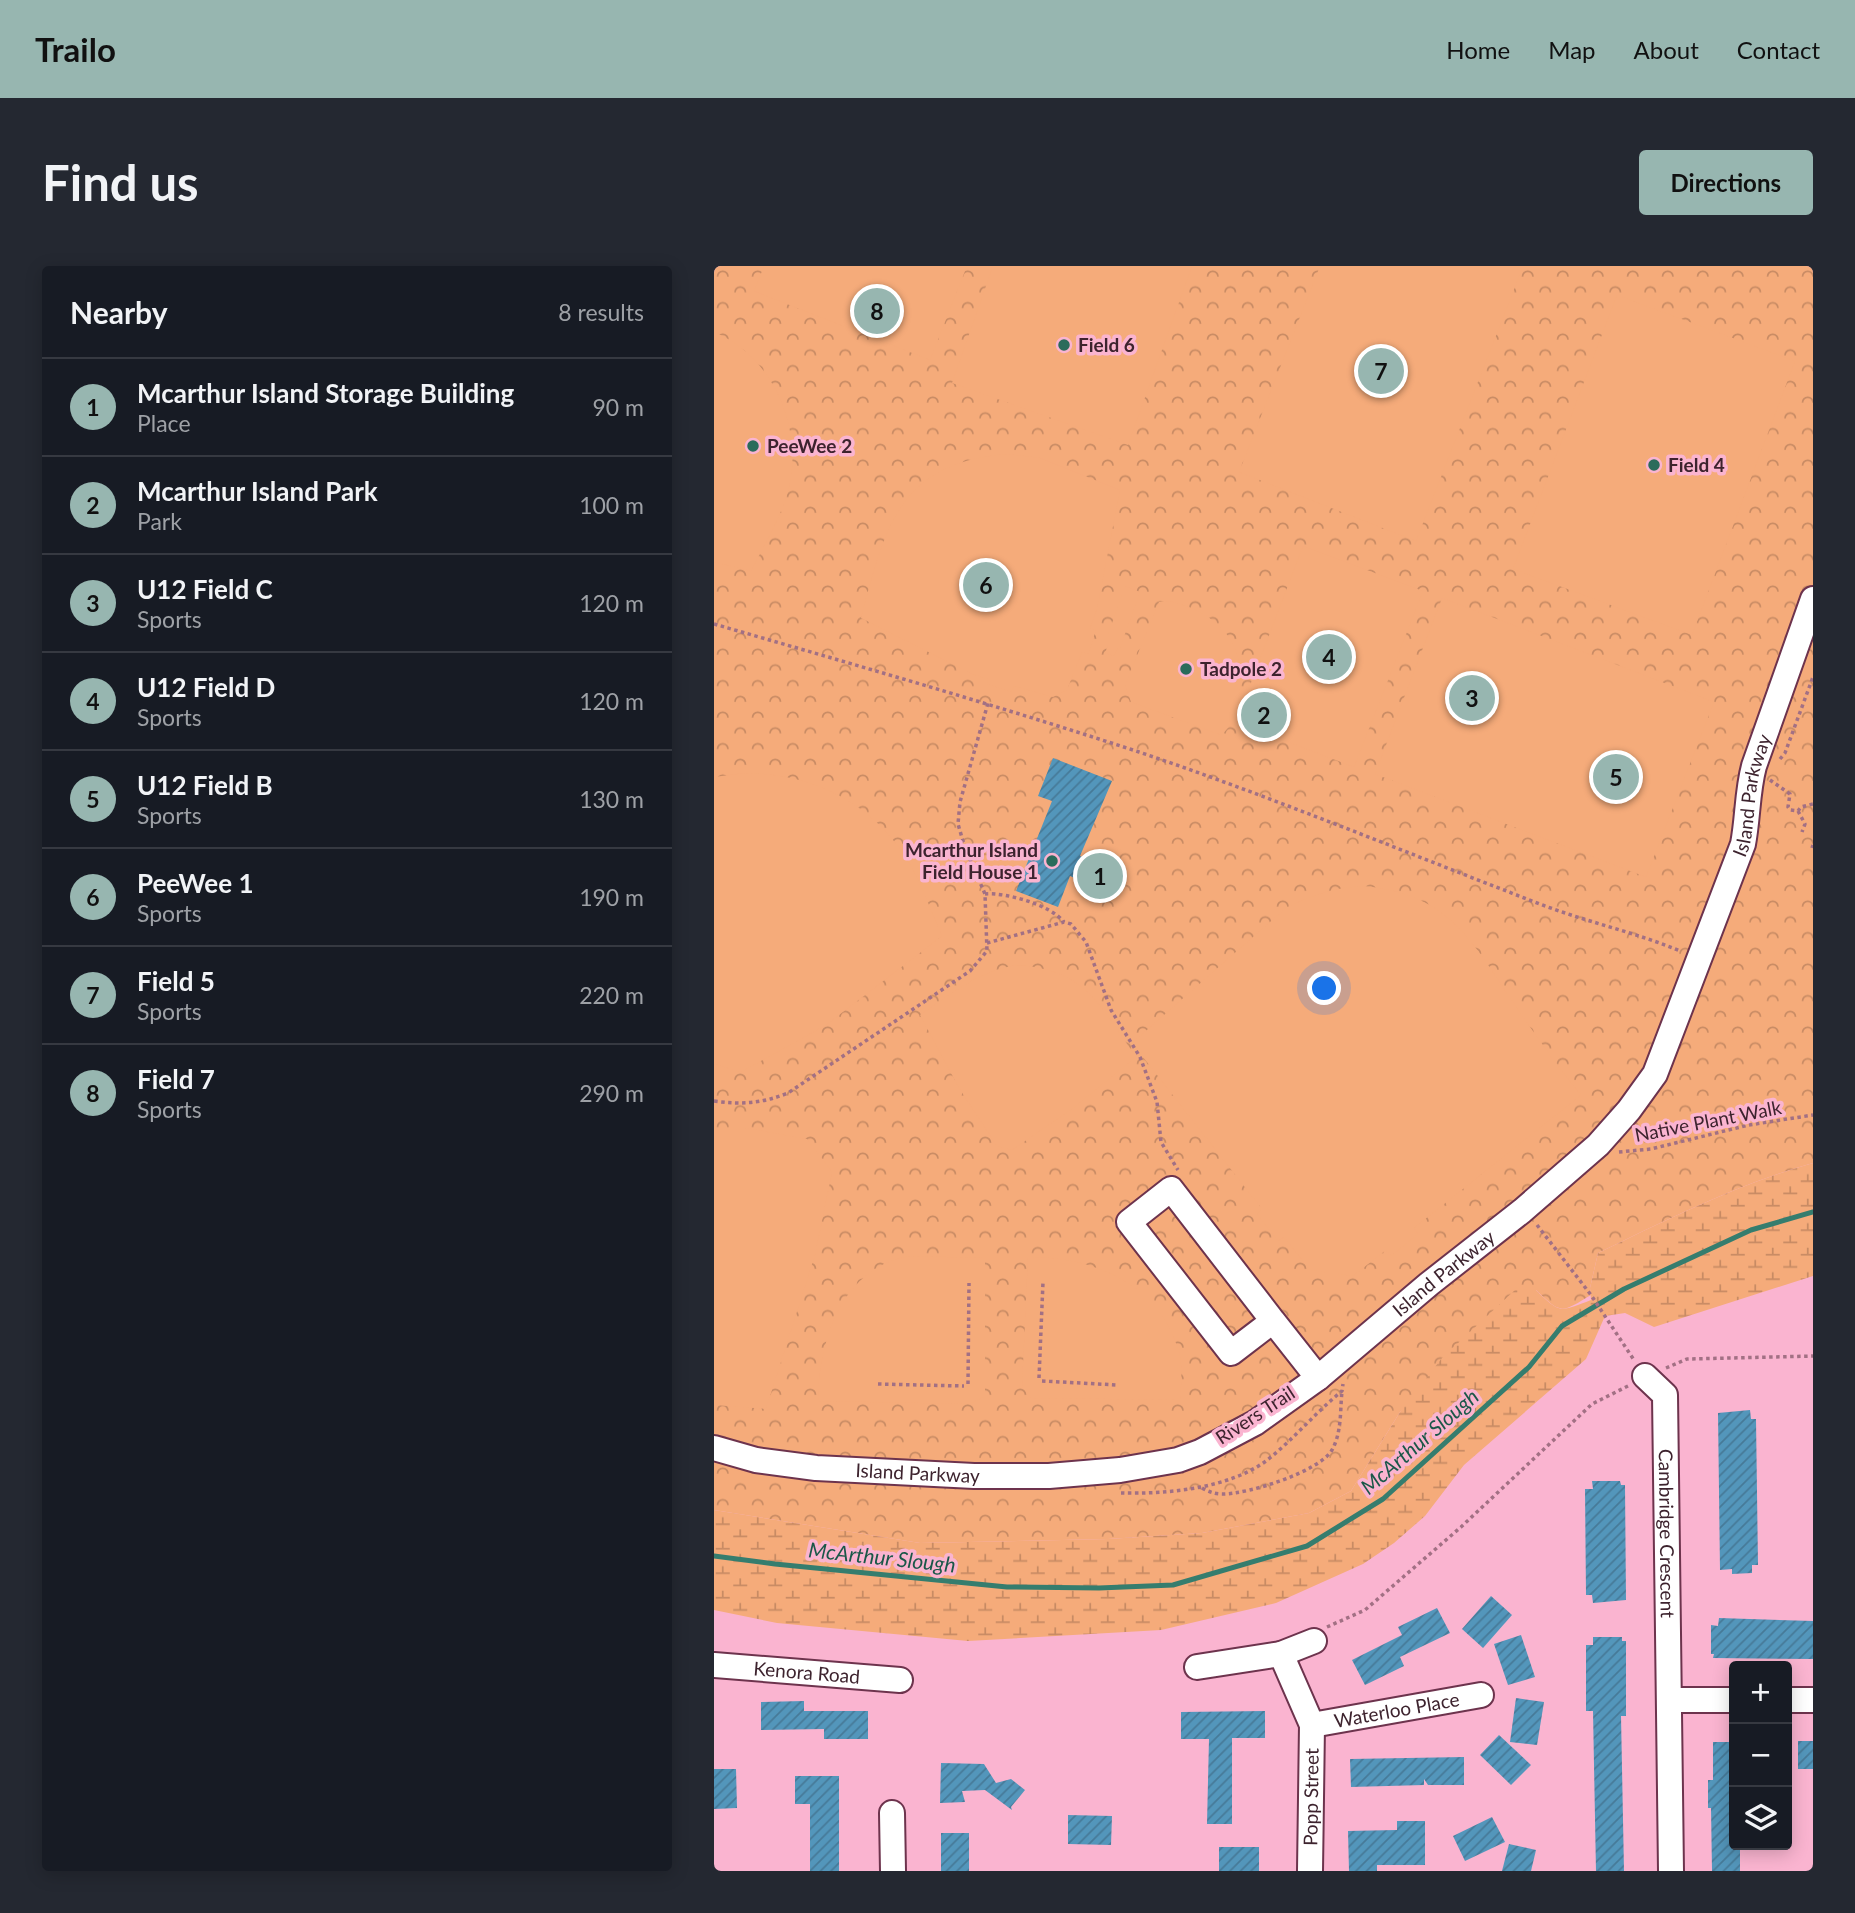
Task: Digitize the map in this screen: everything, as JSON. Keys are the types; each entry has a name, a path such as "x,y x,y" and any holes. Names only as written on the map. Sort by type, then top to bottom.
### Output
{"street":[{"name":"Island Parkway","path":"714,1448 757,1460 816,1468 974,1476 1049,1476 1120,1471 1155,1465 1200,1452 1255,1423 1318,1378 1429,1284 1522,1211 1598,1145 1629,1110 1655,1074 1743,844 1749,816 1748,788 1751,777 1813,599"},
{"path":"1273,1321 1231,1353 1129,1222 1171,1189 1318,1378"},
{"name":"Cambridge Crescent","path":"1645,1376 1665,1395 1671,1871"},
{"path":"1197,1667 1281,1654 1315,1637"},
{"path":"1281,1654 1312,1725"},
{"name":"Kenora Road","path":"714,1665 900,1680"},
{"name":"Waterloo Place","path":"1312,1725 1481,1695"},
{"path":"1670,1700 1729,1700"},
{"path":"1792,1700 1813,1700"},
{"name":"Popp Street","path":"1310,1871 1312,1725"},
{"path":"892,1813 892,1871"}],"path":[{"path":"714,624 988,704 1165,762 1333,822 1555,910 1656,941 1698,959"},
{"path":"714,1101 731,1104 766,1102 789,1093 970,971 987,951 985,894 965,848 958,824 960,802 988,704"},
{"path":"1766,777 1790,794 1789,809 1797,811 1805,824 1802,832"},
{"path":"1797,811 1813,804"},
{"path":"985,894 1009,895 1054,914 1070,924 1086,942 1111,1010 1148,1074 1157,1102 1161,1142 1181,1173 1171,1189"},
{"path":"987,943 1064,922"},
{"name":"Native Plant Walk","path":"1616,1152 1651,1149 1749,1125 1813,1115"},
{"path":"1531,1217 1591,1295 1645,1376"},
{"path":"1043,1282 1041,1380 1117,1385"},
{"path":"878,1384 966,1385 969,1283"},
{"path":"1315,1637 1365,1610 1461,1527 1592,1404 1645,1376 1687,1359 1813,1356"},
{"path":"1202,1489 1221,1494 1239,1492 1314,1466 1328,1456 1336,1440 1342,1391"}],"green space":[{"path":"714,266 1813,266 1813,1163 1730,1192 1598,1253 1590,1288 1591,1295 1567,1308 1562,1309 1551,1304 1536,1290 1400,1412 1351,1491 1309,1513 1202,1533 1108,1539 920,1543 714,1510"},
{"path":"764,266 967,266 930,360 754,291"},
{"name":"Field 6","path":"993,266 1192,266 1128,445 952,383"},
{"path":"1320,266 1514,266 1522,269 1416,541 1239,472"},
{"name":"Field 4","path":"1617,295 1795,361 1692,635 1513,569"},
{"name":"PeeWee 2","path":"714,332 752,357 766,374 778,394 791,438 793,461 787,494 774,528 751,571 714,562"},
{"path":"1007,454 1040,458 1120,490 1097,609 1090,628 1096,630 1088,654 1082,652 1067,690 1053,697 1014,686 1011,692 987,684 988,679 972,674 861,618 889,529 902,506 919,486 942,471 970,460"},
{"path":"1303,546 1423,591 1354,767 1236,722"},
{"path":"1125,586 1140,592 1120,648 1114,656 1105,653 1108,645 1105,643"},
{"path":"1442,598 1714,702 1646,877 1375,774"},
{"name":"Tadpole 2","path":"1169,601 1187,606 1215,622 1234,646 1241,677 1239,696 1234,718 1221,735 1131,702 1125,685 1159,602"},
{"path":"745,773 771,774 819,786 862,810 897,844 911,866 942,936 826,1025 741,1072 714,1064 714,777"},
{"path":"1364,886 1416,898 1452,922 1482,956 1536,1036 1581,1095 1414,1228 1418,1234 1391,1256 1386,1250 1353,1276 1310,1270 1284,1237 1278,1241 1257,1214 1262,1209 1132,1043 1286,908 1324,892"},
{"path":"1017,965 1060,974 1089,993 1136,1057 1072,1109 1012,1150 997,1146 959,1088 920,1015 978,978"},
{"path":"714,1128 745,1128 807,1139 832,1172 815,1255 766,1409 714,1405"},
{"path":"1813,1163 1813,1276 1654,1327 1625,1313 1605,1316 1586,1359 1464,1465 1425,1516 1394,1543 1363,1564 1276,1603 1161,1630 968,1641 777,1623 714,1610 714,1510 920,1543 1108,1539 1202,1533 1309,1513 1351,1491 1400,1412 1442,1358 1515,1290 1536,1290 1550,1303 1561,1308 1573,1307 1591,1300 1590,1288 1598,1253 1730,1192"},
{"path":"908,1256 985,1258 985,1396 970,1404 818,1401 826,1342 841,1306 866,1276 885,1263"},
{"path":"1028,1257 1076,1262 1099,1269 1140,1292 1170,1328 1179,1352 1180,1400 1031,1398 1022,1387"}],"building":[{"name":"Mcarthur Island Field House 1","path":"1053,758 1112,781 1080,856 1113,870 1105,891 1070,876 1058,907 1016,891 1052,801 1038,796"},
{"path":"1750,1410 1751,1419 1756,1419 1758,1565 1752,1565 1752,1573 1732,1574 1732,1569 1720,1570 1718,1413"},
{"path":"1592,1481 1620,1481 1621,1485 1625,1485 1626,1600 1593,1603 1592,1595 1586,1595 1585,1489 1593,1489"},
{"path":"1491,1596 1512,1615 1483,1648 1462,1629"},
{"path":"1437,1608 1450,1633 1400,1657 1404,1666 1365,1685 1352,1660 1402,1635 1398,1627"},
{"path":"1719,1618 1813,1621 1813,1659 1713,1658 1711,1625 1718,1626"},
{"path":"1521,1635 1535,1677 1508,1685 1494,1644"},
{"path":"1593,1637 1622,1637 1622,1641 1626,1641 1626,1716 1621,1716 1624,1871 1596,1871 1593,1711 1586,1711 1586,1645 1593,1645"},
{"path":"1516,1698 1544,1702 1537,1745 1510,1742"},
{"path":"804,1701 804,1711 868,1711 868,1739 824,1739 824,1729 761,1730 761,1702"},
{"path":"1265,1711 1265,1738 1232,1738 1232,1824 1207,1824 1209,1739 1181,1739 1181,1712"},
{"path":"1499,1735 1531,1765 1511,1785 1480,1755"},
{"path":"1798,1741 1813,1741 1813,1769 1798,1769"},
{"path":"1713,1742 1729,1742 1729,1850 1740,1850 1740,1871 1712,1871 1708,1780 1713,1780"},
{"path":"1464,1757 1464,1785 1428,1785 1424,1779 1424,1785 1351,1787 1350,1759"},
{"path":"941,1763 984,1764 996,1783 1011,1779 1025,1790 1011,1807 1012,1810 985,1790 962,1791 965,1802 940,1803"},
{"path":"714,1769 736,1769 737,1808 714,1809"},
{"path":"795,1776 839,1776 839,1871 810,1871 810,1804 795,1804"},
{"path":"1068,1815 1112,1816 1111,1845 1068,1844"},
{"path":"1492,1817 1505,1842 1465,1861 1453,1836"},
{"path":"1397,1821 1425,1821 1425,1865 1377,1865 1377,1871 1349,1871 1348,1831 1397,1830"},
{"path":"941,1833 969,1833 969,1871 941,1871"},
{"path":"1509,1844 1536,1850 1531,1871 1502,1871"},
{"path":"1219,1847 1259,1847 1259,1871 1219,1871"}],"waterway":[{"name":"McArthur Slough","path":"714,1556 1007,1587 1099,1588 1173,1585 1307,1546 1383,1499 1529,1367 1562,1326 1624,1289 1751,1230 1813,1212"}],"place":[{"name":"Field 7","path":"877,311"},
{"name":"Field 6","path":"1064,345"},
{"name":"Field 5","path":"1381,371"},
{"name":"PeeWee 2","path":"753,446"},
{"name":"Field 4","path":"1654,465"},
{"name":"PeeWee 1","path":"986,585"},
{"name":"U12 Field D","path":"1329,657"},
{"name":"Tadpole 2","path":"1186,669"},
{"name":"U12 Field C","path":"1472,698"},
{"name":"Mcarthur Island Park","path":"1264,715"},
{"name":"U12 Field B","path":"1616,777"},
{"name":"Mcarthur Island Field House 1","path":"1052,861"},
{"name":"Mcarthur Island Storage Building","path":"1100,876"}]}
